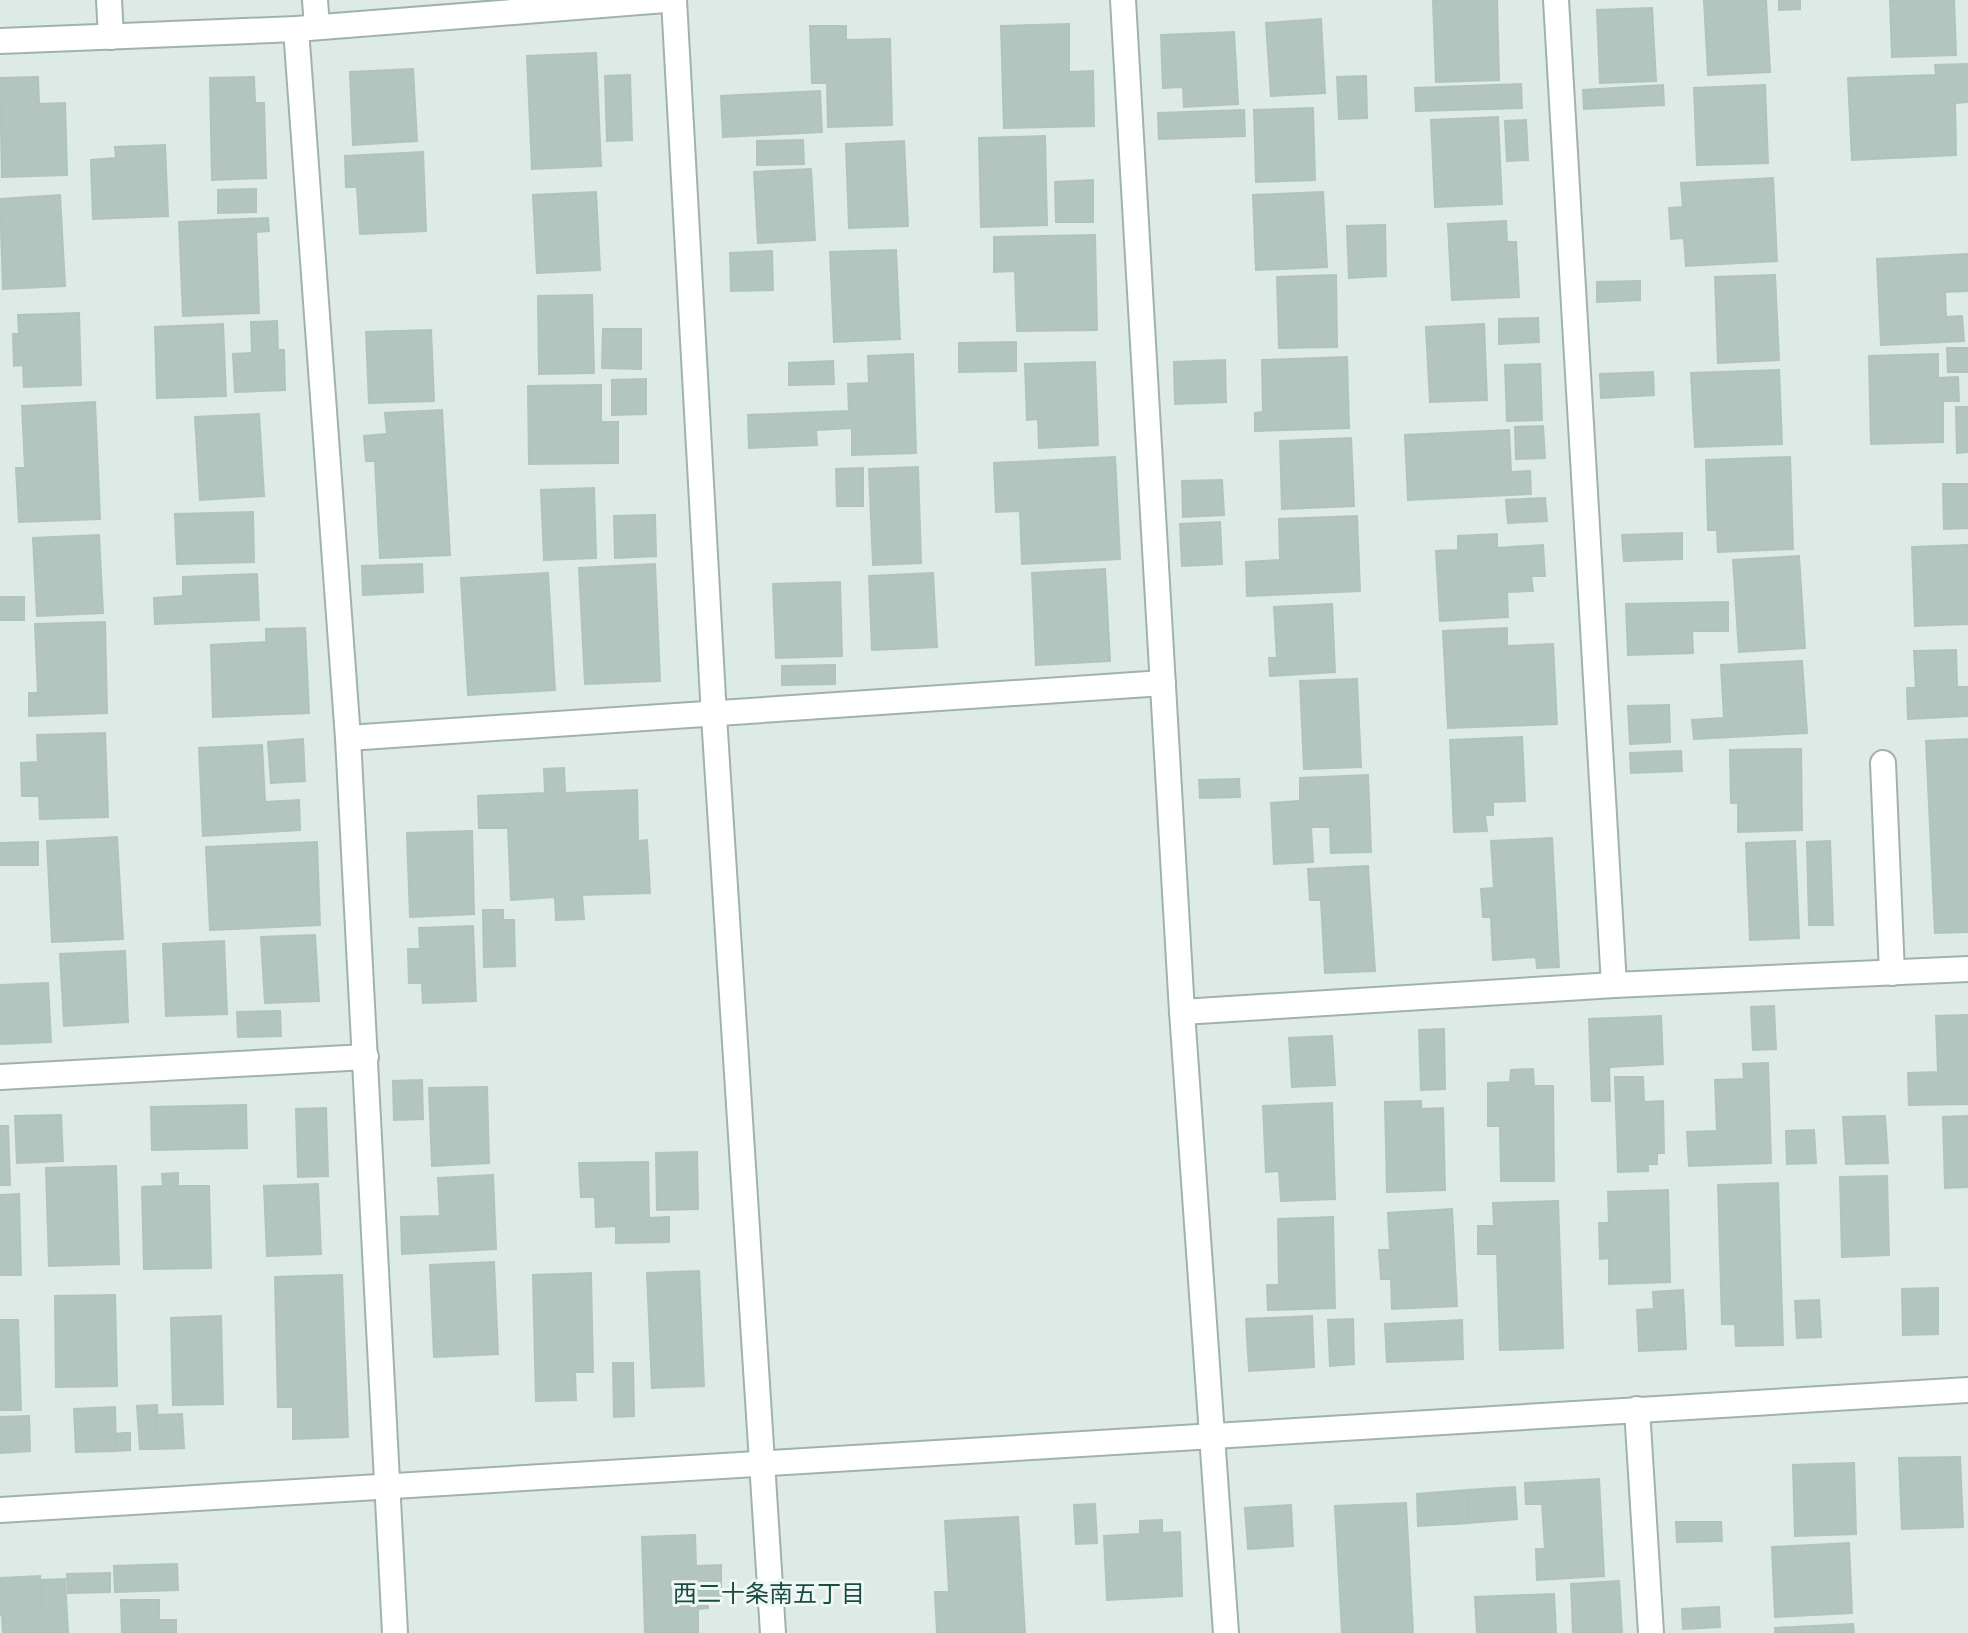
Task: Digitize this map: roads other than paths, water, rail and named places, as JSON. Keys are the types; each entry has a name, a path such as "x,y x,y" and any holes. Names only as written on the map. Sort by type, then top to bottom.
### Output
{"street":[{"path":"109,0 111,37"},
{"path":"315,0 306,28 366,1057 395,1633"},
{"path":"0,41 306,28 665,0"},
{"path":"674,0 714,716 773,1633"},
{"path":"1123,0 1182,1012 1226,1633"},
{"path":"1556,0 1614,985"},
{"path":"348,738 714,716 1163,683"},
{"path":"1883,763 1892,973"},
{"path":"1182,1012 1614,985 1968,969"},
{"path":"0,1077 366,1057"},
{"path":"0,1510 1968,1390"},
{"path":"1637,1409 1651,1633"}],"district":[{"name":"西二十条南五丁目","path":"769,1593"}]}
